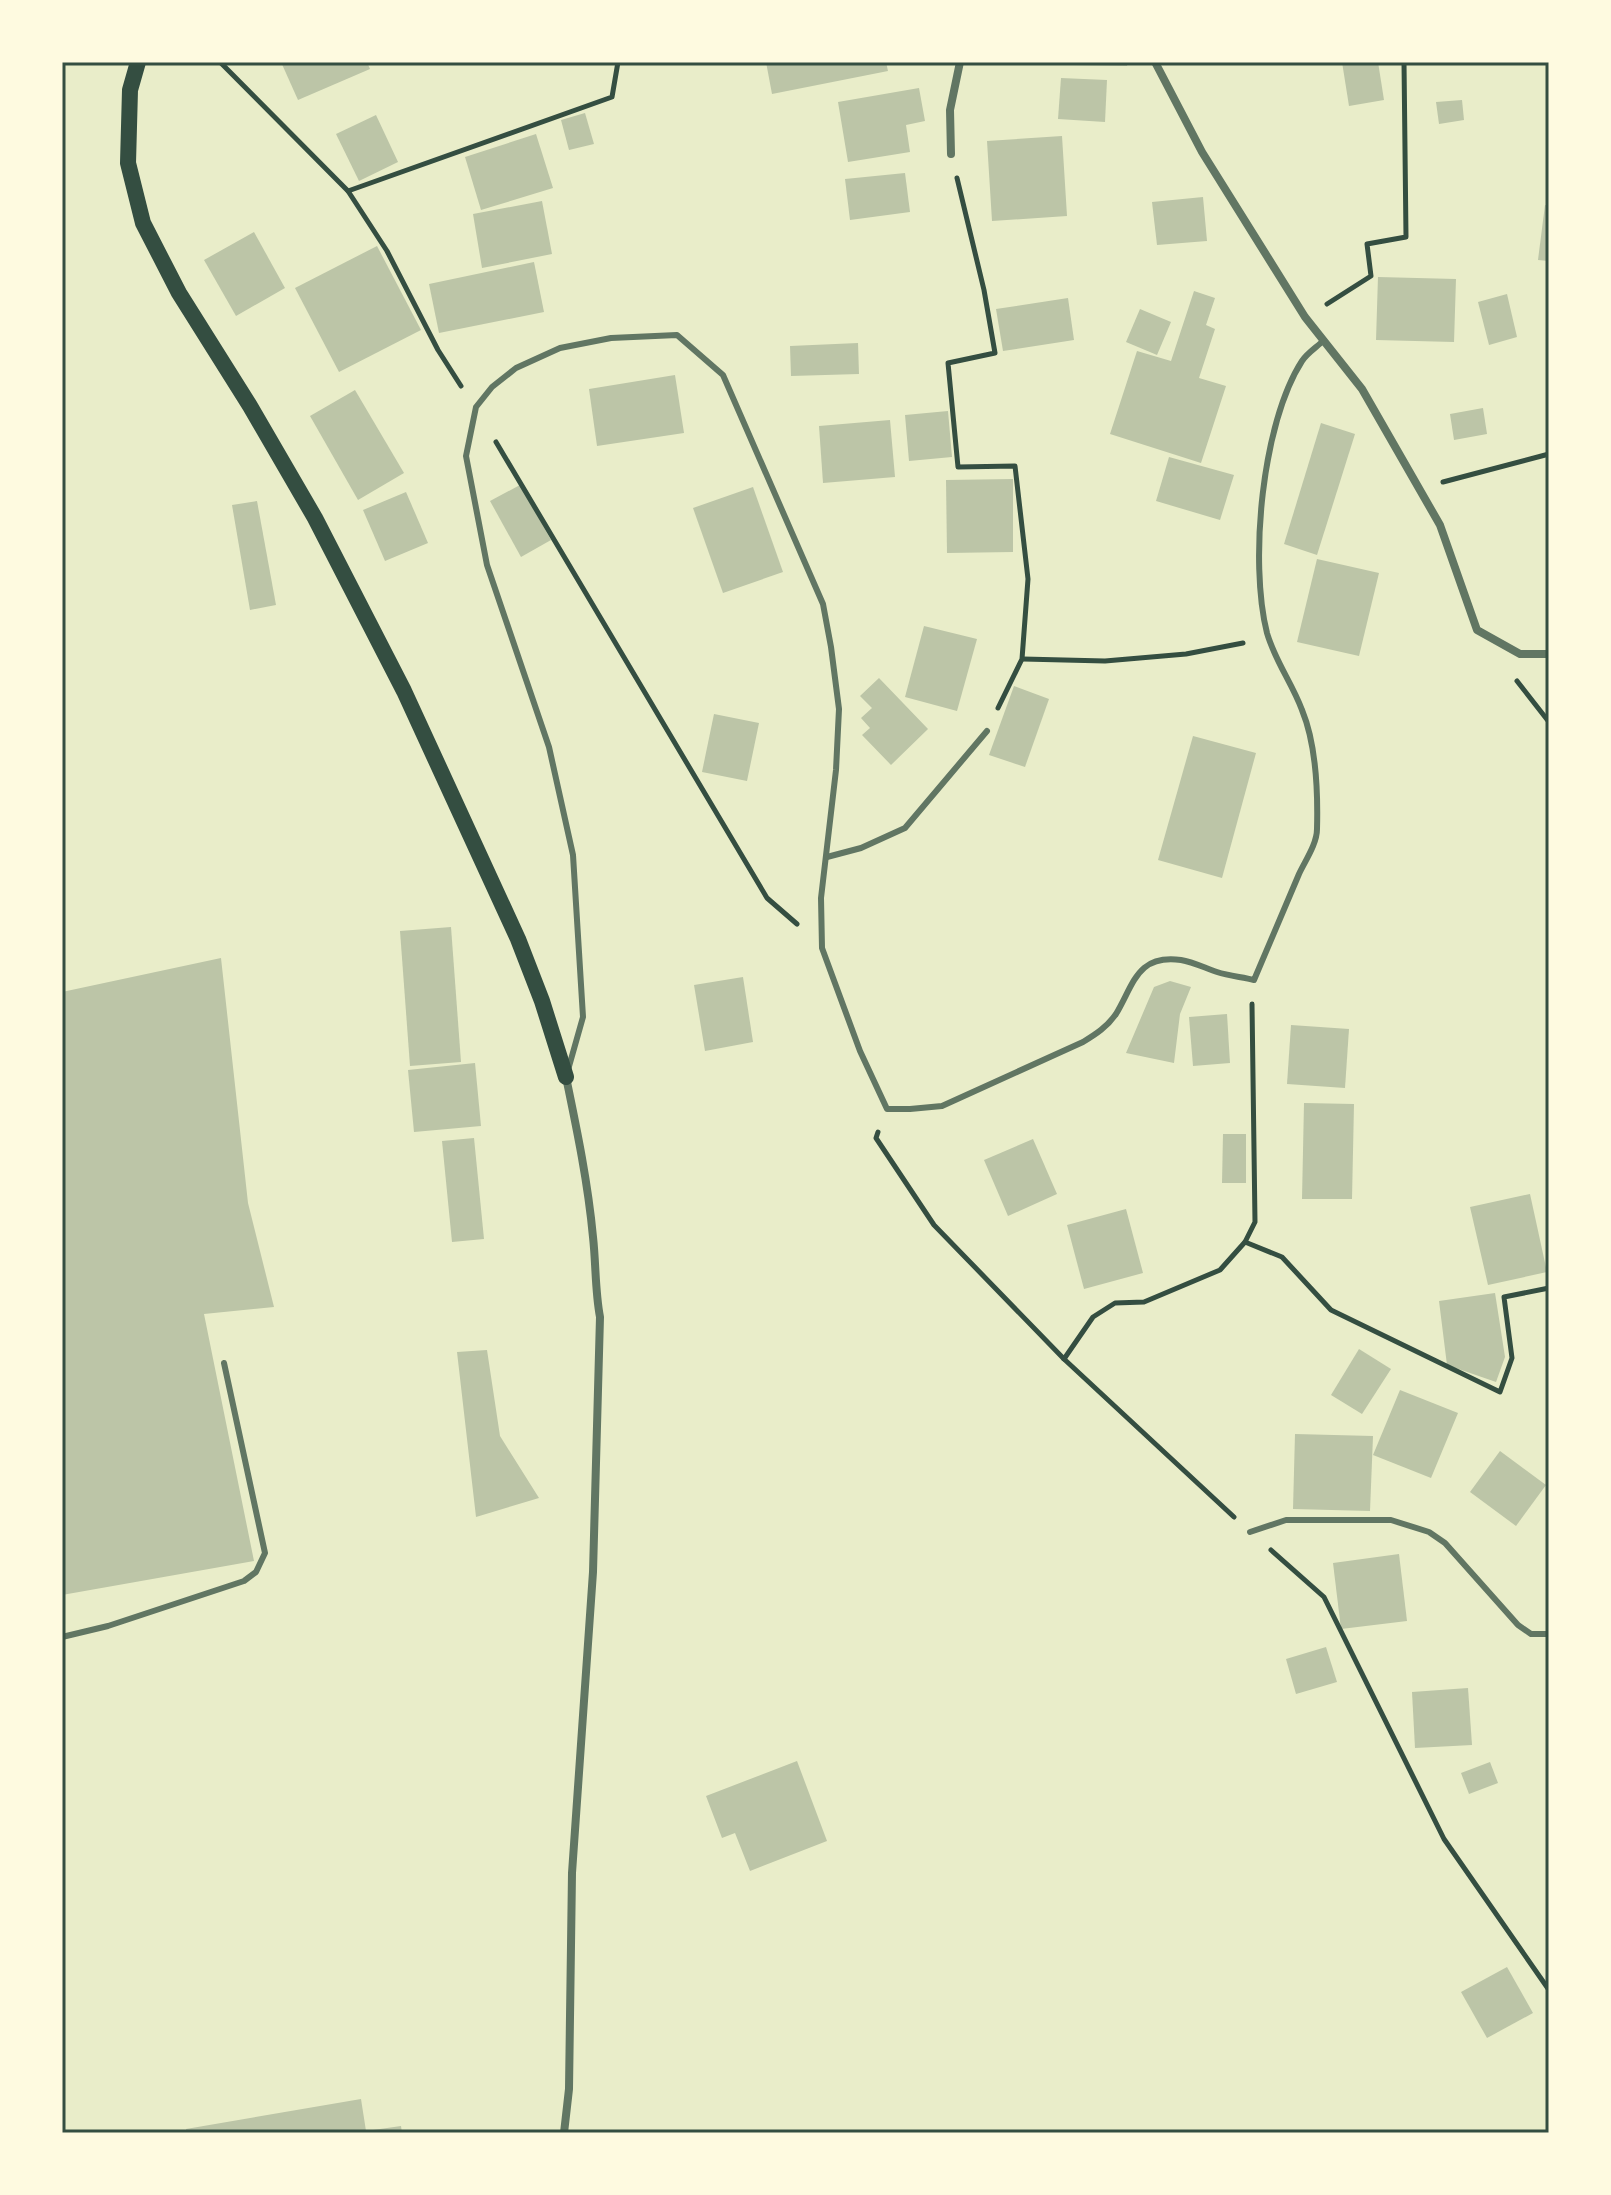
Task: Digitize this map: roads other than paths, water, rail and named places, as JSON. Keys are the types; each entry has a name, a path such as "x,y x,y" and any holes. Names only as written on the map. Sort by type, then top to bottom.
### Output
{"main road":[{"path":"138,62 130,90 128,163 143,223 179,293 315,518 404,691 518,939 566,1077"}],"street":[{"path":"951,154 950,110 960,62"},
{"path":"1155,62 1202,152 1305,317 1362,389 1440,525 1477,630 1520,654 1549,654"},
{"path":"564,2133 569,2089 572,1873 593,1572 600,1317 585,1169 566,1077"}],"lane":[{"path":"566,1077 583,1017 573,855 549,747 487,565 466,456 476,407 492,387 516,368 560,348 611,338 677,335 723,375 823,604 831,647 839,709 836,770 821,898 822,948 860,1051 887,1109 910,1109 942,1106 1083,1042 1103,1029 1116,1013 1128,986 1142,970 1159,959 1184,961 1254,980 1317,834 1313,752 1304,713 1278,663 1267,632 1262,595 1260,530 1265,471 1284,398 1303,360 1324,340"},
{"path":"827,857 861,848 905,828 987,731"},
{"path":"62,1637 108,1626 244,1581 256,1572 265,1553 224,1363"},
{"path":"1250,1532 1286,1520 1391,1520 1405,1523 1429,1532 1445,1543 1518,1625 1531,1634 1549,1634"}]}
